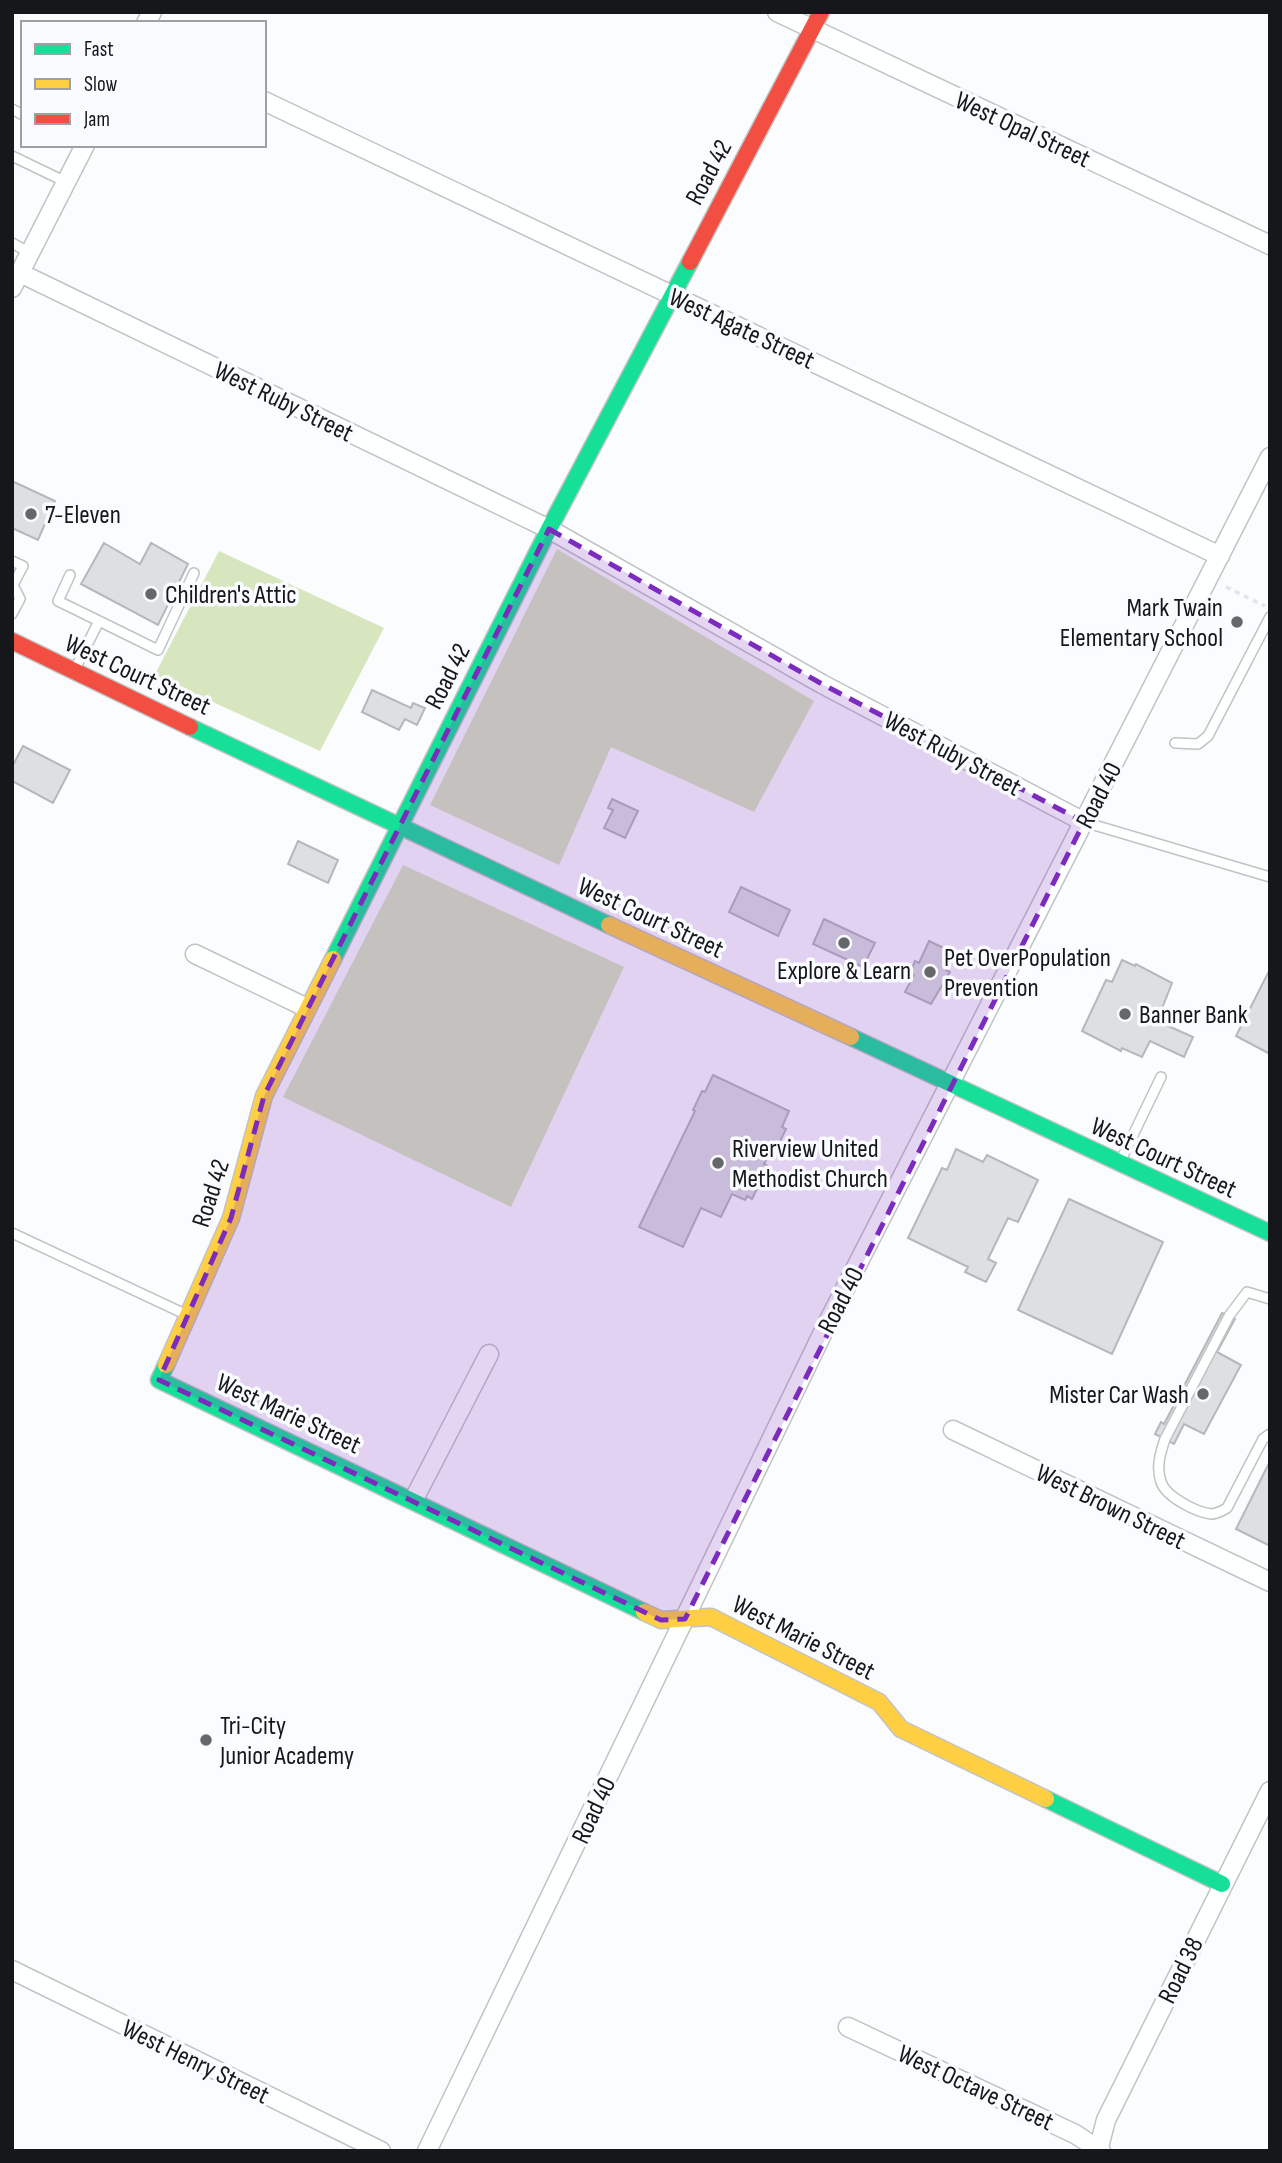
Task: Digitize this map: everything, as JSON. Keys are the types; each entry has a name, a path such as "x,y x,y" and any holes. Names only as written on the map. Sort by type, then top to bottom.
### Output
{"street":[{"name":"West Opal Street","path":"777,12 1270,245"},
{"name":"Road 42","path":"159,1380 232,1218 264,1096 549,529 670,294 821,12"},
{"name":"West Agate Street","path":"266,102 1220,556"},
{"path":"16,281 84,147"},
{"name":"West Ruby Street","path":"16,281 549,529 822,684 1084,822"},
{"name":"Road 40","path":"427,2151 828,1322 1270,457"},
{"name":"West Court Street","path":"12,642 399,827 1270,1233"},
{"path":"195,954 307,1008"},
{"path":"414,1499 489,1353"},
{"name":"West Marie Street","path":"159,1380 414,1499 661,1620 711,1617 879,1702 901,1730 1222,1884"},
{"name":"West Brown Street","path":"953,1430 1270,1582"},
{"name":"Road 38","path":"1099,2150 1106,2120 1270,1791"},
{"name":"West Henry Street","path":"12,1970 381,2151"},
{"name":"West Octave Street","path":"848,2027 1075,2134 1099,2150"}],"lane":[{"path":"12,156 66,182"},
{"path":"12,243 30,253"},
{"path":"12,561 23,566 13,585 20,599 12,614"},
{"path":"70,575 58,601 159,650 194,573"},
{"path":"1175,743 1198,744 1208,736 1270,617"},
{"path":"75,671 99,621"},
{"path":"1084,822 1270,877"},
{"path":"1120,1163 1161,1077"},
{"path":"12,1233 188,1315"},
{"path":"1270,1299 1247,1292 1229,1316 1166,1439 1158,1460 1161,1484 1166,1492 1177,1498 1206,1512 1219,1513 1227,1508 1263,1439 1270,1434"}],"path":[{"path":"1226,587 1270,609"}],"highlighted area":[{"path":"549,529 822,684 1084,822 685,1619 661,1620 159,1380 231,1218 264,1096"}],"green space":[{"path":"557,549 814,701 754,812 611,747 559,865 430,805"},
{"path":"219,551 384,628 320,751 158,677 153,678"},
{"path":"403,865 624,967 511,1207 283,1097"}],"building":[{"name":"7-Eleven","path":"12,481 55,501 38,540 12,528"},
{"path":"104,543 140,564 151,543 188,564 158,625 81,584"},
{"path":"372,690 411,708 413,703 425,708 417,725 405,719 399,730 362,712"},
{"path":"23,746 70,770 53,803 12,781 12,767"},
{"path":"612,799 638,811 625,838 604,828 613,810 608,808"},
{"path":"298,841 338,860 328,883 288,864"},
{"path":"741,887 790,910 778,936 729,912"},
{"name":"Explore & Learn","path":"824,919 875,943 863,967 813,944"},
{"name":"Pet OverPopulation Prevention","path":"929,941 954,953 946,970 950,972 931,1004 905,992 914,975 910,973 915,961 919,963"},
{"name":"Banner Bank","path":"1122,960 1135,966 1136,964 1172,983 1157,1021 1193,1037 1184,1057 1150,1041 1142,1057 1122,1048 1121,1051 1082,1031 1106,980 1112,982"},
{"path":"1268,973 1270,974 1270,1054 1236,1036"},
{"path":"713,1075 789,1111 782,1127 786,1129 776,1150 772,1148 764,1164 768,1166 752,1199 747,1196 745,1200 732,1194 721,1217 701,1208 683,1247 639,1227 702,1091 705,1092"},
{"path":"956,1149 983,1162 987,1155 1038,1180 1018,1222 1008,1218 988,1259 996,1263 986,1282 965,1272 968,1267 908,1238 942,1168 947,1170"},
{"path":"1069,1199 1163,1242 1112,1354 1018,1310"},
{"name":"Mister Car Wash","path":"1222,1313 1235,1319 1217,1352 1241,1365 1204,1434 1184,1424 1174,1444 1155,1434 1161,1422 1164,1424"},
{"path":"1270,1463 1270,1546 1236,1529"}],"traffic: fast":[{"path":"333,959 549,529 690,262"},
{"path":"190,727 609,925"},
{"path":"851,1037 1270,1233"},
{"path":"166,1365 159,1380 644,1612"},
{"path":"1046,1799 1222,1884"}],"traffic: slow":[{"path":"609,925 851,1037"},
{"path":"166,1365 231,1218 264,1096 333,959"},
{"path":"644,1612 661,1620 711,1617 879,1702 901,1729 1046,1799"}],"traffic: jam":[{"path":"690,262 821,12"},
{"path":"12,641 190,727"}],"place":[{"name":"7-Eleven","path":"31,514"},
{"name":"Children's Attic","path":"151,594"},
{"name":"Mark Twain Elementary School","path":"1237,622"},
{"name":"Explore & Learn","path":"844,943"},
{"name":"Pet OverPopulation Prevention","path":"930,972"},
{"name":"Banner Bank","path":"1125,1014"},
{"name":"Riverview United Methodist Church","path":"718,1163"},
{"name":"Mister Car Wash","path":"1203,1394"},
{"name":"Tri-City Junior Academy","path":"206,1740"}]}
